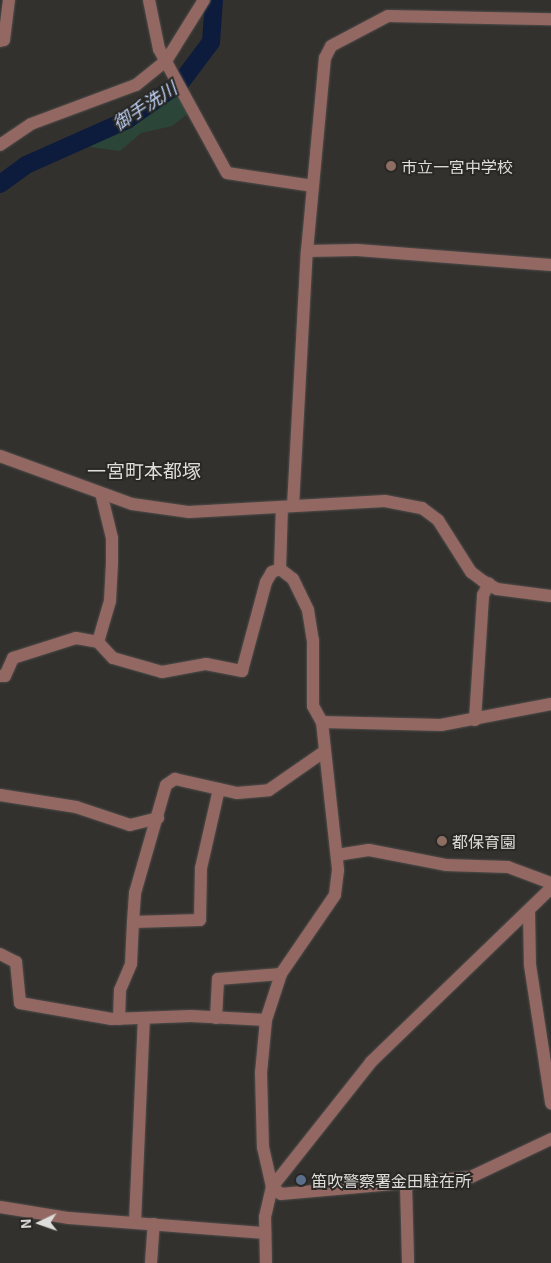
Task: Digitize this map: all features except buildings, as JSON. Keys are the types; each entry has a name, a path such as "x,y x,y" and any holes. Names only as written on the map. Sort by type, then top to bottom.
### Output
{"street":[{"path":"0,41 4,40 9,0"},
{"path":"149,0 166,62 192,106 227,173 313,186"},
{"path":"0,145 31,124 136,85 166,62 204,0"},
{"path":"280,569 288,507 307,251 325,58 331,46 388,16 551,19"},
{"path":"307,251 357,250 551,265"},
{"path":"0,456 132,504 189,512 385,501 422,508 438,520 471,572 488,584 516,593 551,596"},
{"path":"98,642 110,601 112,563 112,538 101,493"},
{"path":"0,676 5,676 13,658 76,638 98,642 113,658 162,672 206,664 242,672 266,582 272,572 280,569"},
{"path":"266,1263 265,1233 272,1187 263,1146 261,1073 266,1020 281,974 335,895 337,855 322,722 313,706 313,640 308,610 293,579 280,569"},
{"path":"475,720 482,605 488,584"},
{"path":"322,722 441,725 551,704"},
{"path":"119,1019 120,990 131,964 135,893 166,785 175,779 237,793 270,790 325,751"},
{"path":"133,922 200,920 201,868 219,789"},
{"path":"0,795 76,807 130,825 158,818"},
{"path":"337,855 368,850 446,865 508,867 551,883"},
{"path":"272,1187 352,1083 551,888"},
{"path":"529,910 530,965 551,1103"},
{"path":"0,954 16,962 20,1003 119,1019 216,1018 266,1020"},
{"path":"216,1018 218,979 281,974"},
{"path":"135,1222 144,1019"},
{"path":"272,1187 281,1194 406,1184 484,1174 551,1139"},
{"path":"406,1184 408,1263"},
{"path":"0,1207 70,1218 265,1233"},
{"path":"151,1263 154,1224"}],"green space":[{"path":"179,94 190,112 172,126 141,133 120,151 90,147 92,141"}],"waterway":[{"name":"御手洗川","path":"0,184 26,165 127,120 181,82 211,42 214,0"}],"place":[{"name":"市立一宮中学校","path":"391,166"},
{"name":"都保育園","path":"442,841"},
{"name":"笛吹警察署金田駐在所","path":"301,1180"}],"district":[{"name":"一宮町本都塚","path":"144,470"}]}
